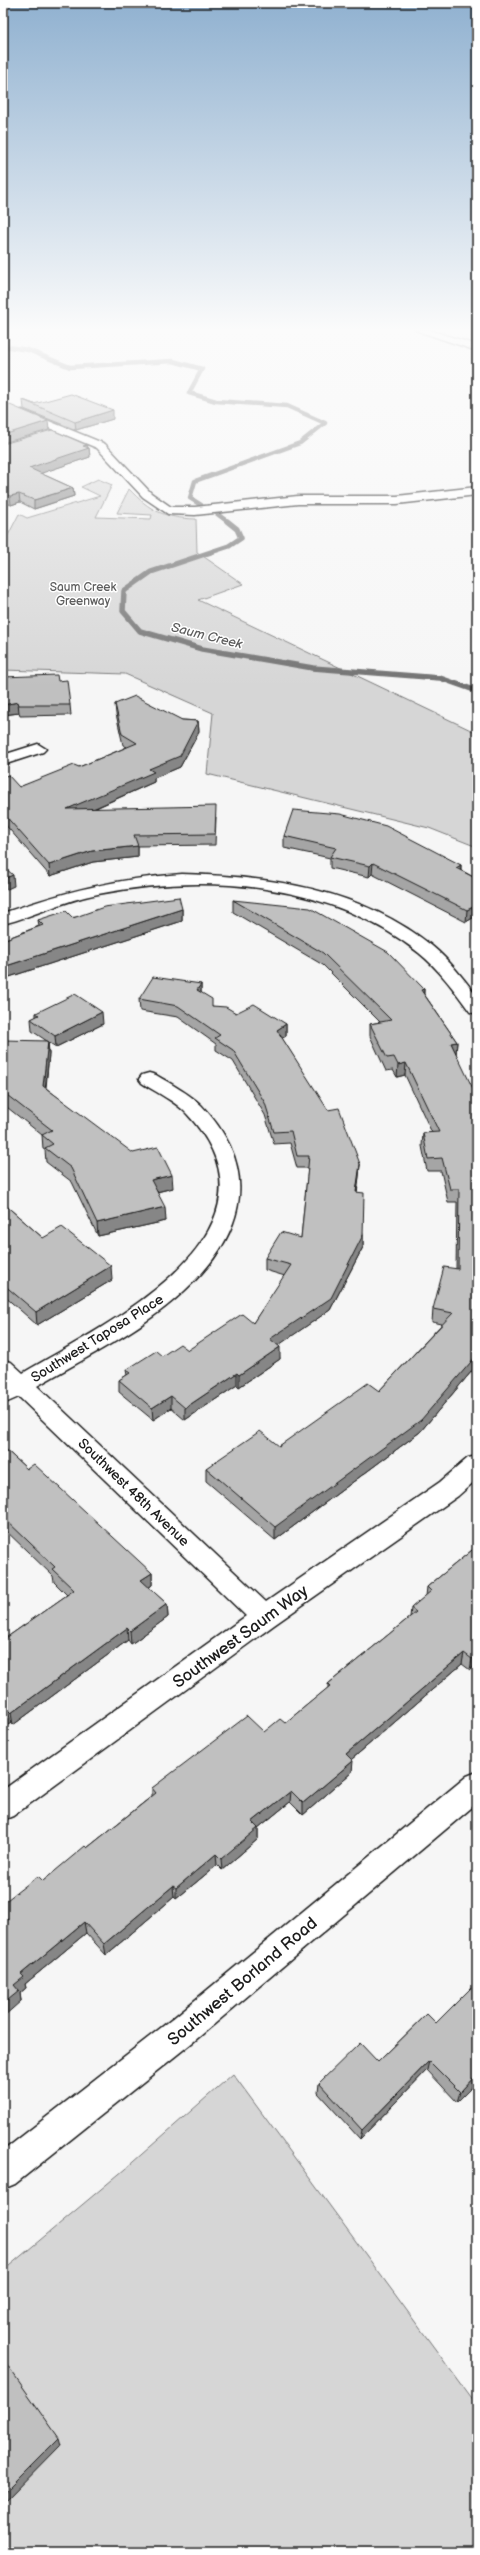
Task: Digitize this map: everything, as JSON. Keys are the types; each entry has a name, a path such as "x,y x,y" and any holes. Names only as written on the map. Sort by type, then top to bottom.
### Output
{"street":[{"path":"104,449 147,495 168,510 195,511 298,500 397,500 477,491"},
{"path":"3,760 38,748"},
{"path":"3,919 75,896 130,884 193,880 280,888 338,903 402,933 443,966 477,1008"},
{"name":"Southwest Taposa Place","path":"12,1390 168,1294 191,1272 226,1220 231,1193 230,1170 215,1136 194,1110 149,1079"},
{"name":"Southwest 48th Avenue","path":"3,1368 12,1390 265,1617"},
{"name":"Southwest Saum Way","path":"3,1807 265,1617 449,1489 477,1465"},
{"name":"Southwest Borland Road","path":"3,2172 182,2031 477,1785"}],"green space":[{"name":"Saum Creek Greenway","path":"98,479 112,485 96,517 151,519 152,515 117,513 129,489 144,503 158,512 175,517 196,519 197,552 243,584 198,600 477,733 477,847 429,828 207,774 213,713 125,674 3,670 3,545 19,514 27,518 100,496 81,487"},
{"path":"233,2074 477,2406 477,2552 3,2552 3,2271 125,2169"}],"building":[{"path":"3,449 85,449 29,468 73,488 34,500 19,494 10,496 3,493"},
{"path":"57,675 58,681 67,680 70,705 19,705 18,702 3,705 3,677"},
{"path":"135,696 182,720 198,721 180,756 149,769 154,772 67,809 216,806 215,834 134,835 138,846 92,851 49,865 3,813 3,777 8,775 19,787 74,765 79,767 137,743 122,734 115,704"},
{"path":"293,810 340,814 386,826 461,865 456,868 477,879 477,905 467,910 373,863 370,866 330,857 336,848 284,836"},
{"path":"3,866 13,875 3,879"},
{"path":"179,897 182,909 3,967 3,940 43,925 38,920 66,911 73,918 104,907"},
{"path":"233,900 310,908 388,952 424,989 421,990 457,1042 451,1043 477,1097 477,1355 421,1420 275,1527 206,1468 260,1431 279,1446 368,1383 379,1391 453,1313 433,1309 444,1267 458,1269 459,1189 450,1189 442,1158 428,1159 423,1133 439,1132 406,1063 398,1065 394,1057 387,1058 370,1024 391,1020 323,953"},
{"path":"153,977 201,984 197,990 212,999 212,1006 226,1007 236,1013 254,1004 286,1024 277,1030 328,1110 339,1108 360,1164 356,1192 364,1193 363,1235 331,1298 270,1339 280,1347 239,1375 237,1373 185,1408 171,1396 152,1408 119,1380 130,1373 126,1370 156,1351 162,1356 180,1344 188,1350 242,1314 253,1323 291,1265 265,1258 281,1232 301,1238 309,1156 297,1156 291,1131 274,1132 265,1103 233,1050 215,1038 220,1035 178,1006 139,999"},
{"path":"75,994 102,1012 55,1036 31,1019 39,1015 36,1013"},
{"path":"4,1040 48,1041 43,1086 133,1153 158,1147 172,1175 151,1180 165,1207 97,1223 71,1168 45,1148 53,1144 42,1135 52,1130 3,1092"},
{"path":"3,1203 43,1238 62,1227 111,1266 36,1312 3,1284"},
{"path":"3,1447 27,1469 34,1464 152,1573 141,1580 167,1604 130,1631 127,1628 11,1713 8,1710 3,1714 3,1640 74,1590 52,1569 55,1567 3,1517"},
{"path":"477,1546 477,1654 472,1659 464,1653 346,1754 353,1761 303,1803 291,1791 252,1822 258,1828 221,1859 216,1854 176,1888 173,1886 104,1944 84,1922 21,1974 24,1977 14,1985 19,1991 3,2004 3,1923 8,1920 3,1914 3,1903 38,1876 43,1881 85,1846 87,1848 156,1793 152,1788 247,1716 264,1732 280,1719 285,1723 330,1686 328,1684 416,1612 411,1608 431,1591 427,1587"},
{"path":"477,1982 477,2074 460,2092 429,2061 362,2130 319,2083 360,2043 378,2062 427,2014 436,2023"},
{"path":"3,2359 59,2438 3,2494"}],"waterway":[{"name":"Saum Creek","path":"201,505 190,498 195,481 283,449"},
{"name":"Saum Creek","path":"216,513 228,522"},
{"name":"Saum Creek","path":"227,521 237,529 241,538 229,546 151,572 124,591 123,611 140,631 202,649 313,668 440,678 477,691"}]}
